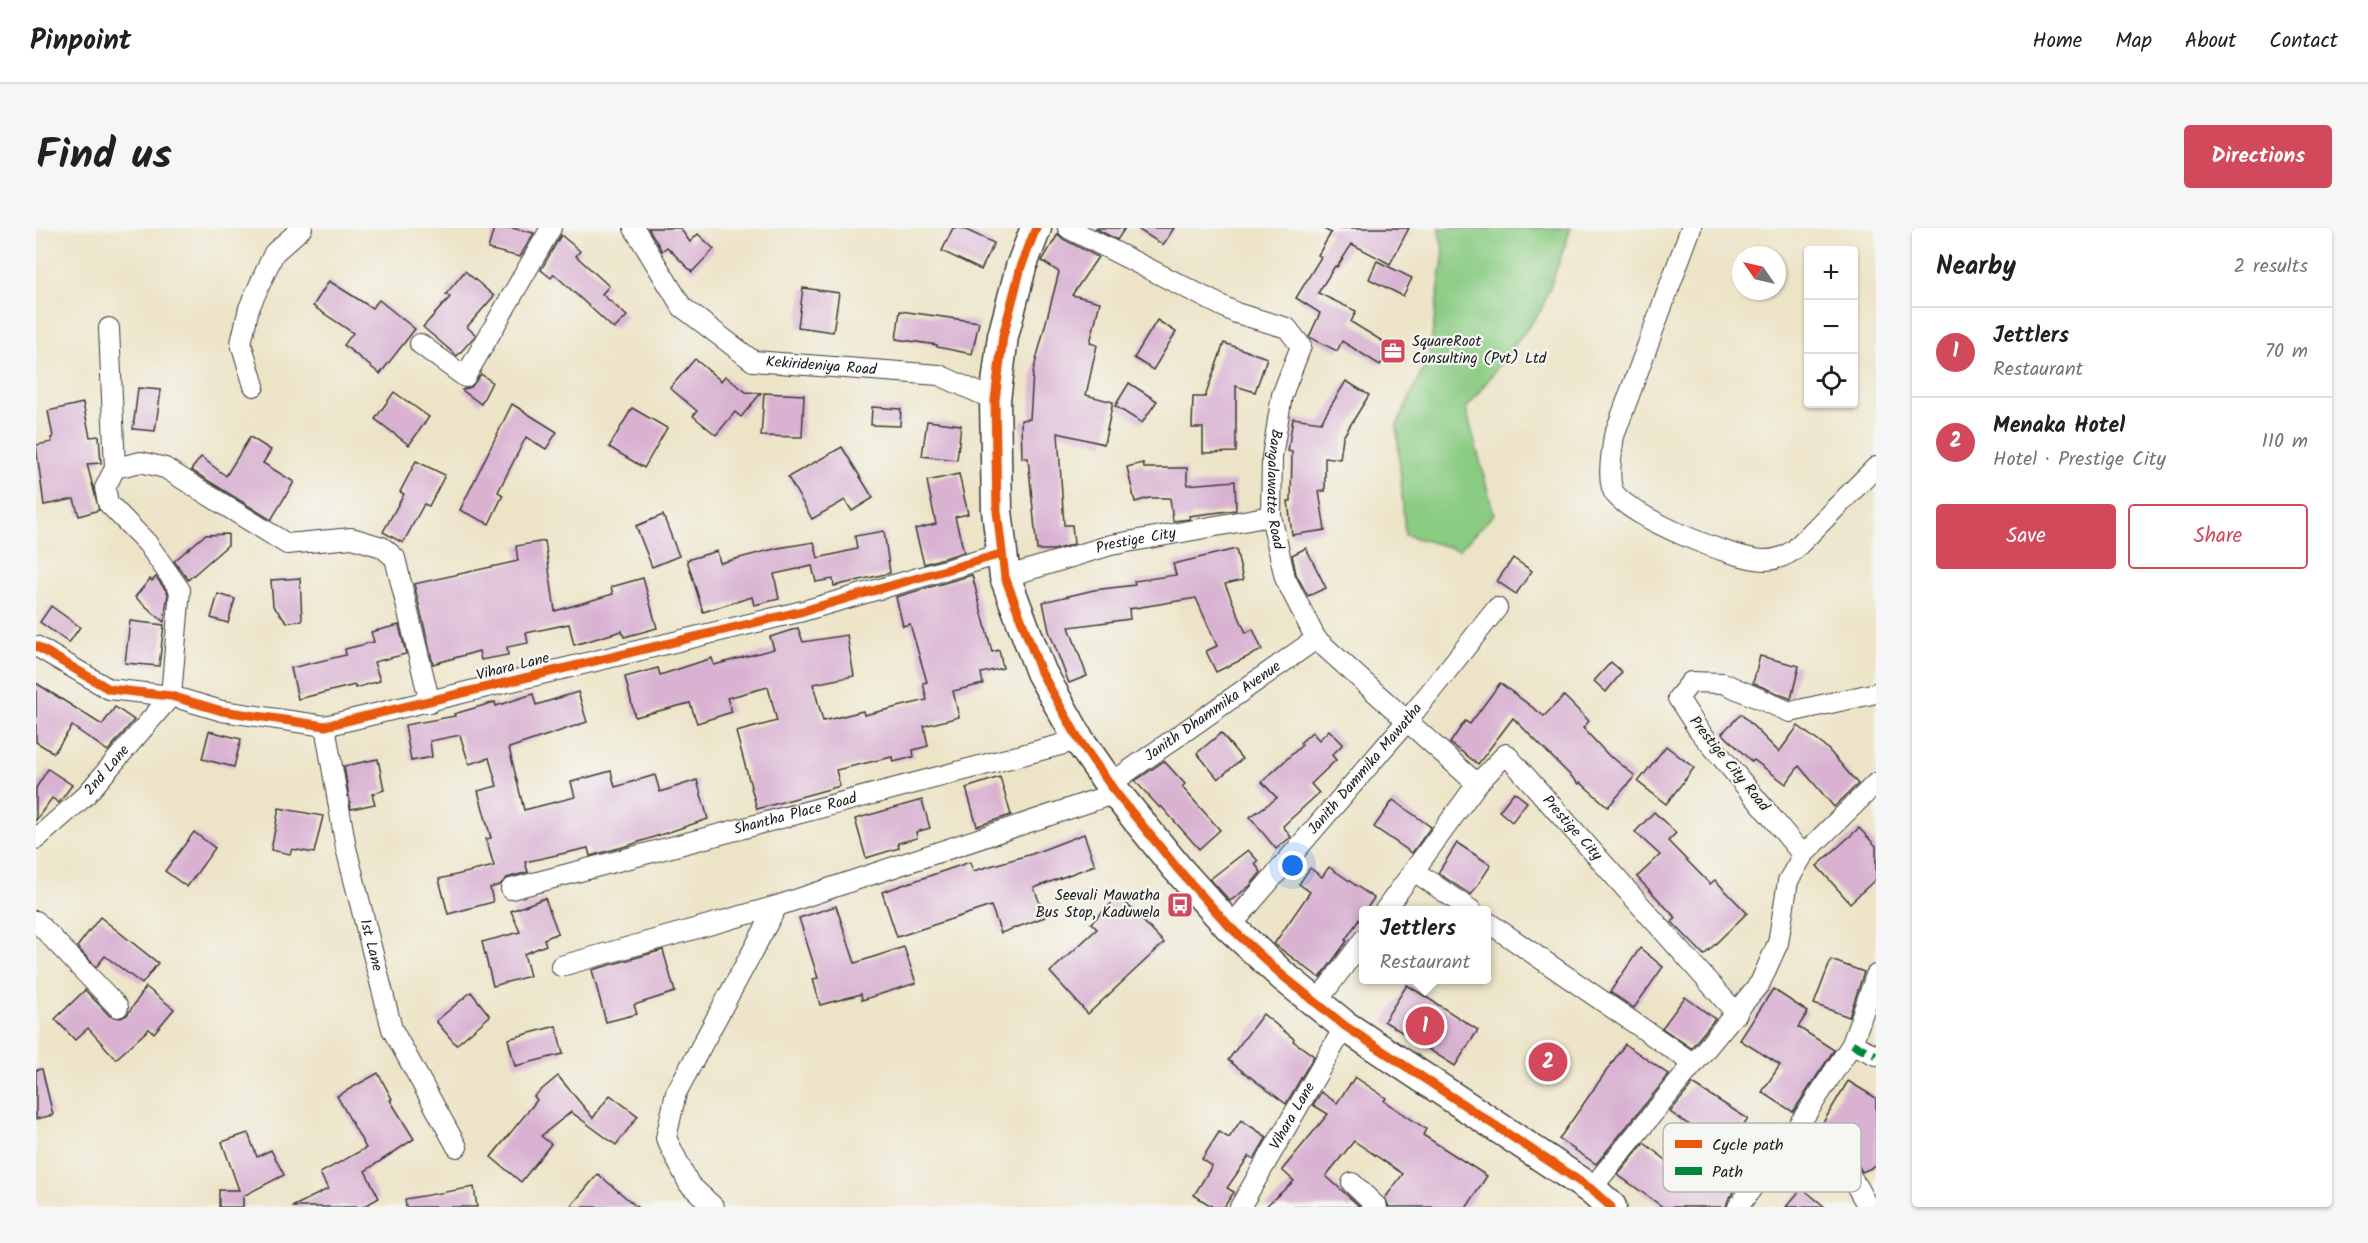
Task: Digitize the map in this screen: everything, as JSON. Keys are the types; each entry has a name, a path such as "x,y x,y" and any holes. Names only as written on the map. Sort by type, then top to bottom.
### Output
{"main road":[{"path":"1036,228 1021,267 1003,336 995,400 997,511 1003,565 1041,672 1079,740 1113,789 1177,868 1230,927 1316,1003 1345,1026 1601,1198"}],"street":[{"path":"254,386 242,343 249,308 274,253 302,228"},
{"path":"420,344 465,377 551,228"},
{"name":"Kekirideniya Road","path":"634,228 682,307 753,360 939,375 995,400"},
{"name":"Bangalawatte Road","path":"1068,228 1236,313 1287,328 1300,346 1282,395 1272,457 1271,516 1285,578 1316,639 1477,784"},
{"path":"1691,228 1614,436 1610,471 1614,493 1634,512 1707,547 1763,560 1783,558 1794,550 1876,467"},
{"path":"109,328 115,468 105,488 108,503 147,543 180,590 171,696"},
{"path":"115,468 141,462 165,468 287,544 352,538 382,547 395,558 430,703"},
{"name":"Prestige City","path":"1003,565 1271,516"},
{"name":"Vihara Lane","path":"36,646 109,690 171,696 222,711 325,726 430,703 803,611 1003,565"},
{"name":"Janith Dammika Mawatha","path":"1230,927 1407,721 1497,608"},
{"name":"Janith Dhammika Avenue","path":"561,966 777,906 1113,789 1316,639"},
{"name":"Prestige City Road","path":"1803,855 1698,729 1678,698 1691,682 1723,683 1790,712 1876,693"},
{"name":"2nd Lane","path":"36,839 86,795 171,696"},
{"name":"1st Lane","path":"325,726 345,848 392,1029 457,1147"},
{"name":"Shantha Place Road","path":"512,889 1079,740"},
{"name":"Prestige City","path":"1388,906 1477,784 1506,754 1737,1014"},
{"path":"1601,1198 1695,1064 1760,983 1778,943 1788,881 1803,855 1876,783"},
{"path":"1414,871 1465,906"},
{"path":"714,1207 688,1184 666,1138 676,1093 777,906"},
{"path":"36,921 118,1007"},
{"path":"1491,924 1695,1064"},
{"path":"1316,1003 1359,946"},
{"path":"1800,1123 1852,1044 1876,975"},
{"name":"Vihara Lane","path":"1240,1207 1345,1026"},
{"path":"1852,1044 1876,1054"},
{"path":"1352,1183 1377,1207"},
{"path":"1738,1207 1749,1192"},
{"path":"1860,1192 1869,1207"}],"green space":[{"path":"1438,228 1571,228 1542,309 1466,409 1494,514 1459,550 1405,535 1397,425 1429,357 1444,252"}],"building":[{"path":"494,228 512,228 534,233 520,257 488,249"},
{"path":"648,228 680,228 690,242 698,234 714,249 692,272 667,247 662,251"},
{"path":"953,228 962,228 994,243 981,270 942,251"},
{"path":"1095,228 1125,228 1117,240"},
{"path":"1136,228 1174,228 1163,245"},
{"path":"1322,228 1409,228 1390,264 1352,244 1318,293 1356,311 1351,322 1392,347 1380,365 1342,341 1337,351 1309,337 1320,313 1296,298 1321,257 1318,255 1331,233"},
{"path":"1058,234 1063,239 1098,257 1072,295 1100,302 1090,343 1097,345 1086,395 1113,402 1104,444 1058,433 1064,525 1072,525 1074,544 1054,550 1037,550 1028,458 1022,458 1021,420 1030,419 1033,372 1059,272 1042,261"},
{"path":"561,235 580,251 576,256 609,286 602,294 627,316 614,329 554,274 551,278 541,270"},
{"path":"1377,261 1412,278 1403,296 1369,279"},
{"path":"465,271 494,296 467,327 476,335 457,356 423,327 450,297 446,294"},
{"path":"329,281 372,308 379,300 415,329 380,374 344,345 353,333 313,306"},
{"path":"803,288 839,293 833,332 798,327"},
{"path":"900,311 979,322 972,354 937,347 937,345 896,339"},
{"path":"1157,320 1176,332 1153,370 1134,358"},
{"path":"1224,343 1267,358 1255,392 1236,386 1236,452 1203,453 1203,428 1192,428 1193,397 1205,397"},
{"path":"695,359 721,381 725,376 746,392 761,393 741,417 735,412 716,435 693,416 697,411 670,388"},
{"path":"481,374 492,382 481,404 462,390 471,387"},
{"path":"1346,381 1369,395 1343,437 1340,459 1325,457 1325,491 1319,491 1325,530 1292,535 1288,501 1291,501 1292,452 1288,451 1293,418 1321,422"},
{"path":"1129,383 1157,401 1142,423 1115,406"},
{"path":"138,388 161,390 155,431 133,429"},
{"path":"394,392 429,417 409,445 375,419"},
{"path":"764,393 804,395 802,437 761,436"},
{"path":"83,403 90,437 99,436 101,463 87,464 99,510 79,516 74,499 44,505 36,445 52,442 48,411"},
{"path":"512,404 557,432 546,449 526,437 498,492 503,495 489,524 460,510"},
{"path":"872,407 901,409 900,426 871,425"},
{"path":"632,408 667,428 644,468 609,447"},
{"path":"927,421 961,425 957,460 922,456"},
{"path":"250,437 271,450 263,463 294,482 271,520 191,470 201,457 226,476"},
{"path":"842,447 873,498 852,511 845,500 812,519 788,477"},
{"path":"416,461 445,475 429,506 424,504 403,543 383,532 404,494 400,492"},
{"path":"1143,463 1144,468 1187,468 1187,485 1235,481 1236,510 1189,516 1190,519 1173,521 1170,498 1149,498 1135,502 1127,467"},
{"path":"959,474 968,514 955,517 964,552 924,564 915,529 936,524 927,481"},
{"path":"663,515 679,556 652,567 636,526"},
{"path":"884,531 890,573 834,586 833,579 816,582 812,566 774,574 779,599 754,605 752,597 703,612 687,560 717,551 720,563 778,548 814,542 818,558 857,549 855,536"},
{"path":"228,534 228,545 188,580 174,561 205,535"},
{"path":"545,541 555,611 613,594 611,587 643,578 657,628 624,637 622,631 574,645 569,624 526,633 528,643 507,647 508,655 481,660 479,651 433,664 414,584 518,561 516,546"},
{"path":"1306,548 1326,588 1308,596 1296,574 1292,555"},
{"path":"1236,549 1243,580 1225,584 1246,633 1253,629 1262,650 1216,672 1206,651 1217,646 1196,598 1129,609 1130,619 1069,627 1087,676 1069,683 1049,631 1043,602 1094,590 1135,585 1134,581 1176,575 1173,564"},
{"path":"1513,558 1532,571 1516,594 1497,581"},
{"path":"972,575 992,652 999,650 1003,668 981,673 983,684 953,691 959,717 924,726 928,746 913,750 914,757 893,762 892,757 836,770 840,786 757,809 736,732 777,721 768,687 727,698 732,712 697,723 690,703 635,717 625,677 658,668 660,675 712,658 714,665 774,649 770,637 798,628 803,642 847,635 854,676 813,684 823,721 863,711 864,715 927,700 923,683 927,682 910,624 903,626 896,597"},
{"path":"156,577 168,593 164,622 135,597 150,579 152,581"},
{"path":"300,578 302,621 287,622 273,606 271,580"},
{"path":"218,594 235,599 228,623 211,618"},
{"path":"51,606 80,627 69,643 40,622"},
{"path":"130,621 164,625 159,666 125,663"},
{"path":"399,625 406,654 374,662 380,681 298,699 291,668 346,655 345,649 374,642 371,632"},
{"path":"1760,656 1799,666 1791,699 1753,683"},
{"path":"1611,662 1622,672 1606,692 1594,681"},
{"path":"36,683 102,725 115,707 134,720 108,751 72,726 54,753 36,742"},
{"path":"1500,683 1544,716 1564,696 1589,721 1583,728 1611,758 1635,776 1608,807 1580,782 1579,784 1513,718 1478,764 1450,743 1465,721 1470,724"},
{"path":"578,692 587,722 509,748 524,810 575,797 571,782 611,771 615,787 655,775 660,792 697,780 708,819 590,856 588,848 525,862 528,872 507,878 500,885 490,888 493,902 448,914 439,879 494,866 486,839 491,838 478,791 497,786 489,758 469,764 460,735 430,741 432,757 411,761 405,725 455,716 454,714 495,702 496,706 533,694 536,705"},
{"path":"1741,714 1779,752 1798,726 1827,748 1858,784 1834,807 1799,766 1786,784 1754,760 1752,762 1722,733"},
{"path":"1329,730 1343,744 1332,755 1336,760 1311,784 1319,793 1283,826 1291,837 1276,849 1250,817 1277,798 1262,782 1302,745 1300,743 1312,732 1319,740"},
{"path":"209,731 241,739 234,767 202,759"},
{"path":"1221,733 1242,759 1218,779 1197,753"},
{"path":"1666,746 1694,768 1666,804 1638,782"},
{"path":"378,759 384,790 372,794 375,804 351,809 344,766"},
{"path":"1164,761 1185,784 1182,787 1220,830 1199,849 1135,781"},
{"path":"48,769 72,785 59,803 52,798 36,820 36,788"},
{"path":"1000,777 1011,815 977,826 966,788"},
{"path":"1514,792 1527,802 1512,822 1499,811"},
{"path":"922,800 930,828 916,832 917,838 898,843 899,848 866,858 855,819"},
{"path":"1393,800 1431,827 1412,853 1374,827"},
{"path":"279,808 323,816 314,853 292,849 290,854 271,850"},
{"path":"1654,812 1676,833 1668,841 1710,884 1715,880 1747,913 1704,955 1672,922 1676,918 1637,877 1660,855 1635,832"},
{"path":"1859,828 1876,846 1876,879 1850,903 1817,866"},
{"path":"194,832 215,848 187,887 165,871"},
{"path":"1084,834 1095,865 1034,888 1045,917 1001,933 991,906 897,937 882,892 970,862 973,871 1032,854"},
{"path":"1457,843 1491,865 1471,895 1438,873"},
{"path":"1248,850 1258,861 1255,864 1261,872 1250,886 1230,901 1210,879"},
{"path":"1329,867 1374,898 1368,906 1359,906 1359,920 1345,940 1347,941 1320,978 1274,944 1310,892 1299,884 1310,868 1322,877"},
{"path":"1119,896 1164,943 1088,1014 1050,972 1097,929 1091,923"},
{"path":"545,898 558,933 544,939 546,945 524,954 530,976 493,986 482,942 520,932 511,911"},
{"path":"836,906 855,963 904,947 916,983 862,1000 861,994 820,1005 813,979 818,978 799,918"},
{"path":"100,917 158,963 142,984 105,956 96,967 77,947"},
{"path":"1640,948 1663,967 1634,1008 1610,992"},
{"path":"663,950 675,992 634,1005 637,1014 606,1022 592,970"},
{"path":"1831,960 1864,972 1849,1017 1814,1004"},
{"path":"1407,985 1478,1030 1455,1066 1384,1021"},
{"path":"146,987 174,1009 154,1033 149,1029 116,1059 88,1028 75,1040 55,1019 85,990 110,1016 121,1018 127,1015"},
{"path":"1773,989 1808,1012 1798,1027 1834,1050 1793,1112 1762,1092 1780,1065 1740,1040"},
{"path":"471,992 490,1016 456,1045 436,1021"},
{"path":"1685,997 1715,1019 1691,1048 1662,1028"},
{"path":"1263,1014 1314,1056 1286,1104 1228,1060"},
{"path":"556,1026 563,1054 515,1066 508,1039"},
{"path":"1625,1044 1669,1075 1596,1164 1559,1139"},
{"path":"42,1069 53,1115 36,1119 36,1070"},
{"path":"378,1073 392,1099 390,1100 414,1139 365,1171 379,1198 363,1207 292,1207 328,1189 320,1173 366,1148 337,1096"},
{"path":"558,1076 593,1118 610,1095 638,1116 616,1145 571,1112 541,1136 551,1144 521,1182 491,1157 537,1100 534,1096"},
{"path":"1355,1077 1386,1098 1384,1101 1426,1129 1423,1135 1487,1176 1467,1207 1389,1207 1385,1198 1403,1174 1354,1141 1326,1176 1360,1207 1265,1207 1294,1181 1282,1170 1328,1114 1313,1105 1321,1092 1337,1103"},
{"path":"1848,1081 1876,1098 1876,1166 1862,1172 1861,1170 1861,1123 1823,1123"},
{"path":"1693,1084 1748,1119 1745,1123 1686,1123 1670,1112"},
{"path":"1241,1120 1267,1137 1254,1159 1249,1156 1227,1188 1234,1192 1224,1207 1213,1207 1194,1195 1212,1166 1202,1159 1219,1132 1229,1138"},
{"path":"248,1133 257,1157 271,1150 284,1175 243,1196 243,1207 219,1207 219,1190 239,1190 222,1142"},
{"path":"1644,1143 1663,1158 1663,1192 1734,1192 1726,1207 1663,1207 1618,1175"},
{"path":"598,1174 637,1207 570,1207"},
{"path":"474,1187 477,1207 406,1207 405,1199"},
{"path":"1799,1192 1807,1192 1825,1207 1786,1207"}],"marked path":[{"path":"1852,1044 1876,1055"}],"cycle path":[{"path":"1036,228 1021,267 1003,336 995,400 997,511 1005,577 1041,672 1079,740 1116,793 1177,868 1230,927 1283,976 1345,1026 1591,1189 1611,1207"},
{"path":"36,646 109,689 171,696 222,711 325,726 803,611 1001,554"}],"place":[{"name":"SquareRoot Consulting (Pvt) Ltd","path":"1393,351"},
{"name":"Seevali Mawatha Bus Stop, Kaduwela","path":"1180,905"},
{"name":"Jettlers","path":"1425,1026"},
{"name":"Menaka Hotel","path":"1548,1062"}]}
